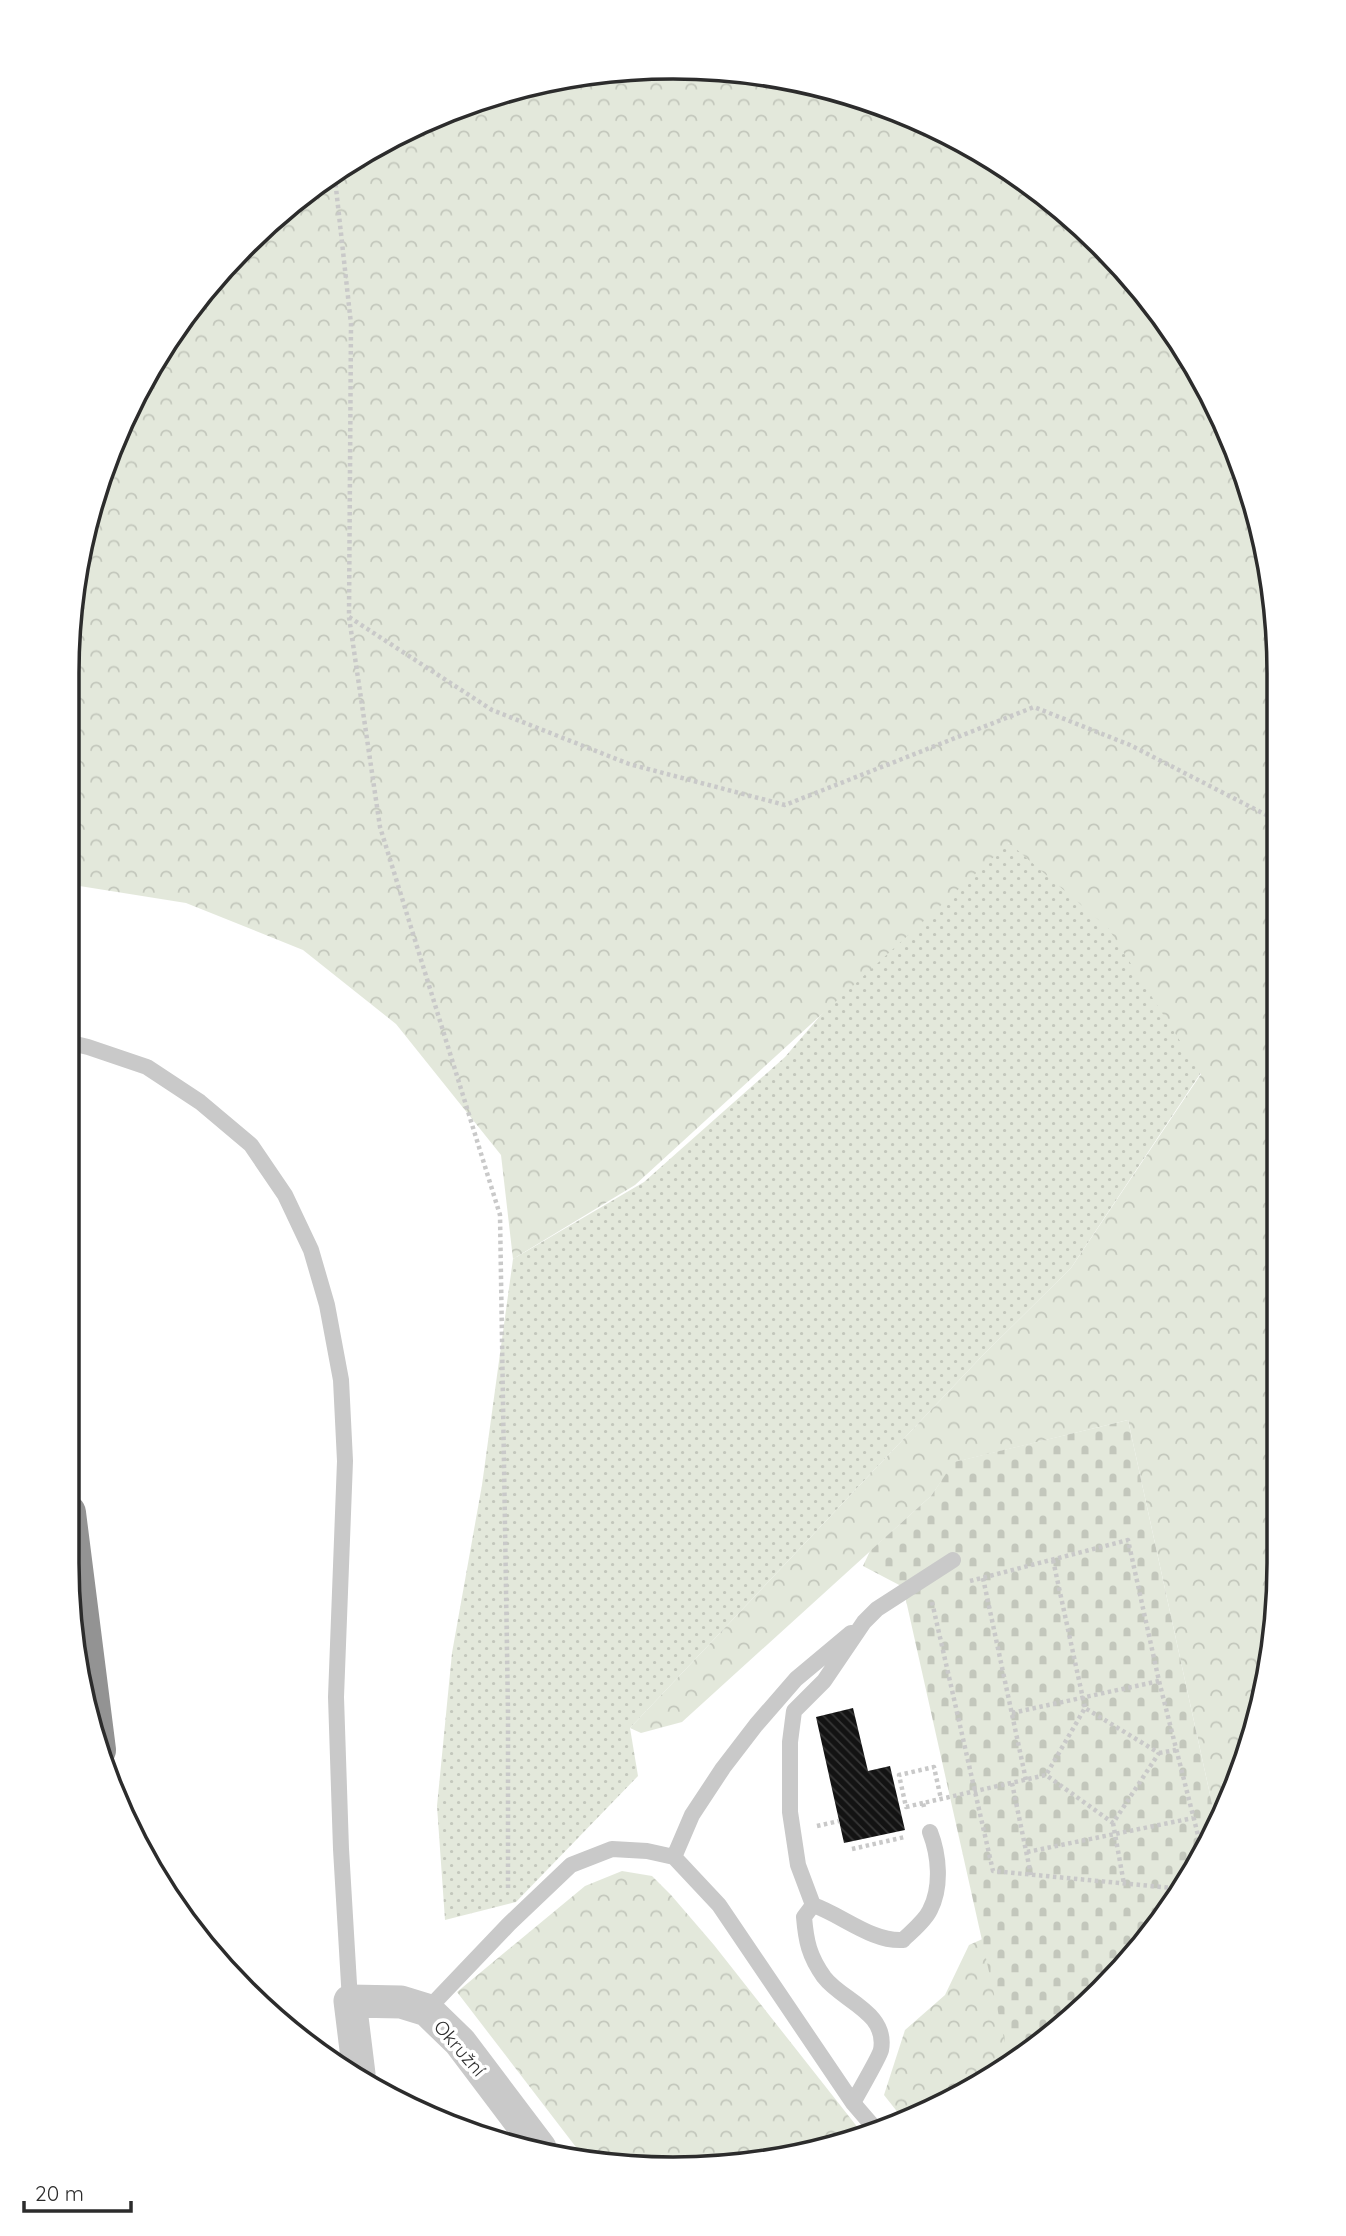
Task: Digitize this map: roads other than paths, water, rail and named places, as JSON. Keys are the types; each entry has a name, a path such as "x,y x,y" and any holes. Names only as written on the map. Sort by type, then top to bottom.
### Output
{"street":[{"name":"Okružní","path":"350,2001 401,2002 427,2011 460,2042 534,2141"},
{"path":"350,2001 358,2067"}],"lane":[{"path":"79,1045 147,1067 200,1102 251,1144 290,1206 311,1250 327,1304 341,1380 345,1461 336,1698 350,2001"},
{"path":"674,1857 692,1815 723,1768 796,1679 877,1609 953,1560"},
{"path":"813,1905 798,1865 790,1812 790,1742 794,1711 824,1681 864,1622"},
{"path":"813,1905 888,1941 903,1940 930,1911 936,1892 937,1867 930,1832"},
{"path":"427,2011 509,1924 571,1865 612,1849 647,1851 674,1857 719,1905 852,2103 870,2124"},
{"path":"813,1905 804,1917 807,1947 826,1979 870,2015 879,2029 881,2051 852,2103"}]}
